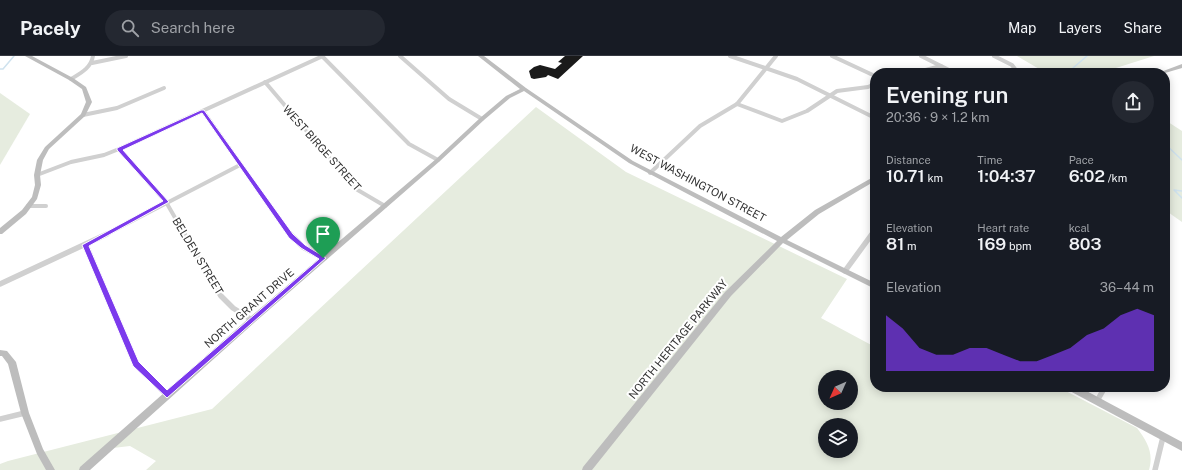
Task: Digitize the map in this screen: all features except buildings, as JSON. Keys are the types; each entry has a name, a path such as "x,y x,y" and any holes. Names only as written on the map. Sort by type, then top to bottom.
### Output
{"street":[{"path":"0,232 24,212 35,197 38,186 36,176 40,160 47,148 83,115 89,102 84,88 71,79 28,56"},
{"path":"92,63 93,56"},
{"path":"71,79 82,73 92,63 126,56"},
{"path":"36,176 71,162 104,155 119,149 323,56 409,144 438,160"},
{"path":"400,56 455,105 466,113 482,119"},
{"name":"WEST WASHINGTON STREET","path":"481,56 524,89 613,150 650,173 870,283"},
{"path":"730,56 797,78 870,116"},
{"path":"650,173 700,126 737,104 776,56"},
{"path":"832,56 870,74"},
{"path":"921,56 945,68"},
{"path":"994,56 1015,68"},
{"path":"933,68 941,66"},
{"path":"1170,70 1182,66"},
{"name":"WEST BIRGE STREET","path":"265,82 356,189 385,206"},
{"path":"737,104 782,121 807,111 829,95 841,90 862,88 870,86"},
{"path":"83,115 118,108 164,88"},
{"name":"NORTH GRANT DRIVE","path":"83,470 323,258 438,160 482,119 508,97 524,89"},
{"path":"203,111 291,236 303,246 323,258"},
{"name":"BELDEN STREET","path":"119,149 166,202 221,296 233,308 252,320"},
{"path":"0,284 36,269 86,245 166,202 240,165"},
{"name":"NORTH HERITAGE PARKWAY","path":"586,470 728,294 782,240 817,212 870,181"},
{"path":"28,206 46,206"},
{"path":"845,270 870,236"},
{"path":"86,245 136,364 167,395"},
{"path":"0,353 4,353 12,362 25,412 40,451 51,470"},
{"path":"1080,392 1182,447"},
{"path":"1097,401 1102,392"},
{"path":"0,420 25,412"},
{"path":"1155,470 1163,436"}],"shaded area":[{"path":"1017,56 1154,56 1116,68 1037,68"},
{"path":"0,93 30,114 0,165"},
{"path":"536,107 626,172 847,279 821,318 870,344 870,392 1068,392 1137,428 1149,448 1151,458 1149,470 146,470 156,461 130,446 113,448 87,470 0,470 0,464 212,409"},
{"path":"1170,123 1182,131 1182,222 1170,214"}],"waterway":[{"path":"0,69 3,69 14,56"},
{"path":"1073,68 1087,56"},
{"path":"1170,149 1182,160"},
{"path":"1182,191 1174,190 1182,198"}],"route":[{"path":"203,111 291,236 303,246 323,258 167,395 136,364 86,245 166,202 119,149 203,111"}]}
